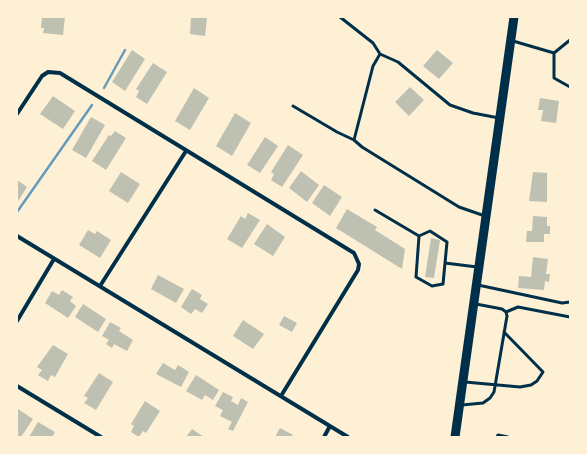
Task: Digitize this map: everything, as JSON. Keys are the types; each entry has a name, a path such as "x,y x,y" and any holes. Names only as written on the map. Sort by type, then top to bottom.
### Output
{"main road":[{"path":"455,437 514,17"}],"street":[{"path":"17,114 38,80 48,72 60,73 354,253 358,257 358,270 281,396"},
{"path":"100,286 186,151"},
{"path":"17,236 348,437"},
{"path":"17,321 54,259"},
{"path":"17,386 101,437"},
{"path":"324,437 330,426"}],"lane":[{"path":"340,17 373,43 380,54 398,62 450,105 473,114 500,118"},
{"path":"511,40 554,53"},
{"path":"554,53 570,40"},
{"path":"554,53 554,78 570,87"},
{"path":"354,140 373,66 380,54"},
{"path":"293,106 337,132 354,140 362,147 459,207 485,216"},
{"path":"375,210 419,236"},
{"path":"430,231 447,242 443,284 432,286 416,277 419,236 430,231"},
{"path":"445,263 479,268"},
{"path":"476,284 562,304 570,302"},
{"path":"474,304 502,309 506,312"},
{"path":"506,312 518,306 570,317"},
{"path":"460,405 483,403 490,398 495,384 506,312"},
{"path":"463,382 520,387 531,385 542,372 504,332"},
{"path":"497,437 498,435 508,437"}],"building":[{"path":"42,17 65,17 63,35 43,33 44,28 41,28"},
{"path":"191,17 207,18 205,36 190,34"},
{"path":"132,50 145,59 125,91 112,82"},
{"path":"437,50 453,63 439,79 423,66"},
{"path":"153,63 167,72 147,104 136,97 139,91 136,89"},
{"path":"410,87 424,100 409,116 395,102"},
{"path":"194,88 209,98 190,130 175,121"},
{"path":"53,96 75,111 63,129 40,114"},
{"path":"540,98 559,101 556,123 541,121 543,110 538,110"},
{"path":"235,113 251,123 232,156 216,146"},
{"path":"91,117 105,125 86,158 72,150"},
{"path":"115,131 126,138 106,170 92,161 109,135 111,136"},
{"path":"265,137 278,146 260,173 247,165"},
{"path":"288,145 303,155 282,187 271,180 274,174 271,172"},
{"path":"301,171 319,185 307,202 289,188"},
{"path":"121,172 140,184 128,203 109,191"},
{"path":"533,172 547,173 547,202 529,201"},
{"path":"17,180 27,187 17,203"},
{"path":"324,185 342,197 330,216 312,203"},
{"path":"347,209 377,227 375,230 405,249 402,269 336,228"},
{"path":"248,213 260,220 242,248 227,239 241,216 245,219"},
{"path":"533,216 547,217 547,226 550,226 550,234 544,234 544,242 526,242 527,231 532,231"},
{"path":"267,224 285,237 273,256 254,244"},
{"path":"88,230 95,234 97,231 111,240 100,258 79,245"},
{"path":"431,238 440,240 434,278 425,277"},
{"path":"533,257 548,259 546,274 550,274 549,282 545,281 544,290 518,288 519,276 531,277"},
{"path":"158,275 184,289 176,303 151,289"},
{"path":"192,289 202,295 200,299 208,304 202,313 195,309 191,314 181,307"},
{"path":"62,290 73,297 70,301 76,306 68,318 45,303 52,291 59,295"},
{"path":"83,304 106,319 98,332 75,317"},
{"path":"284,316 297,323 292,332 279,325"},
{"path":"243,320 264,334 253,349 233,336"},
{"path":"110,322 121,328 119,331 133,340 127,351 114,344 112,348 106,344 109,340 102,336"},
{"path":"53,345 68,354 55,377 51,375 48,381 38,375 42,370 37,367"},
{"path":"163,363 175,370 178,365 189,372 181,387 156,374"},
{"path":"99,373 113,382 96,410 84,403 88,398 84,396"},
{"path":"196,375 219,390 213,400 205,395 202,400 186,391"},
{"path":"223,392 233,397 231,401 238,405 241,398 248,402 233,431 228,429 232,422 220,416 223,410 215,406"},
{"path":"145,401 160,411 146,433 143,431 139,437 131,432 134,426 131,424"},
{"path":"18,409 33,419 21,437 17,437"},
{"path":"38,422 55,432 52,437 29,437"},
{"path":"280,428 293,435 291,437 275,437"},
{"path":"192,429 204,437 186,437"}],"waterway":[{"path":"104,88 125,50"},
{"path":"17,212 92,105"}]}
